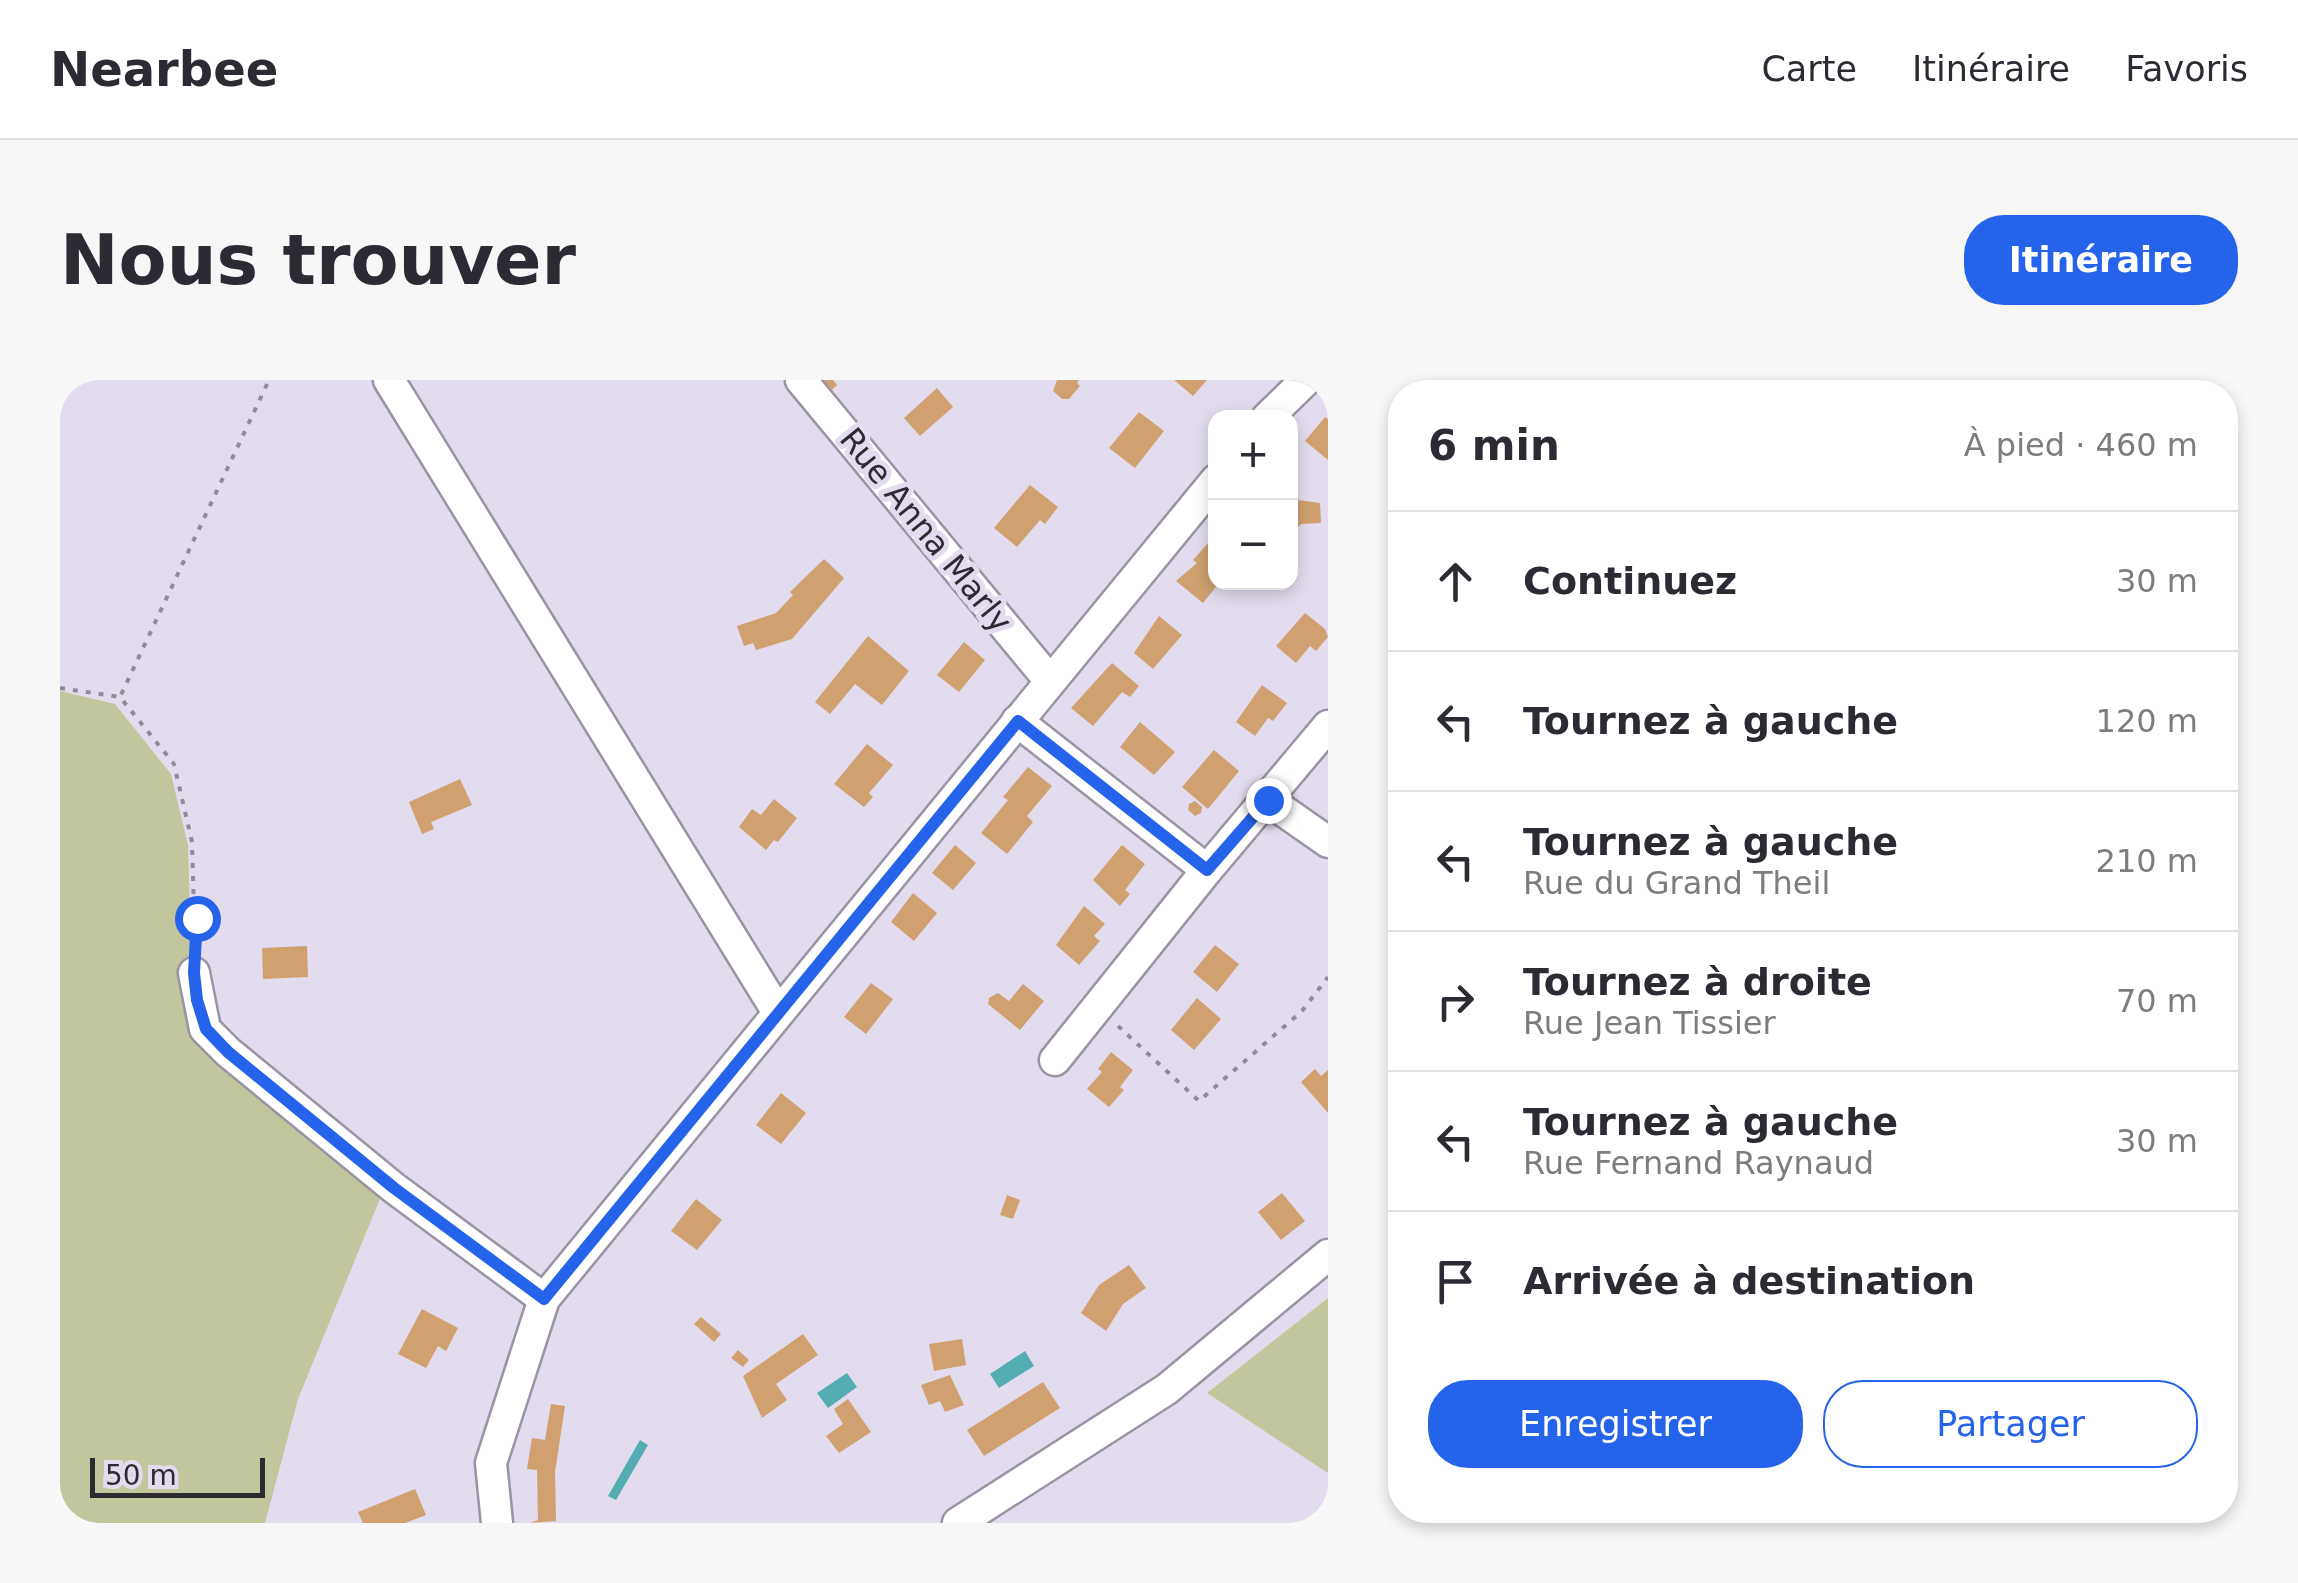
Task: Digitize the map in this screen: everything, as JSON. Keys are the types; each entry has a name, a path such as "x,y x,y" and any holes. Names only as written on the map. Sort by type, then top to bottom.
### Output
{"street":[{"path":"390,380 777,1012"},
{"name":"Rue Anna Marly","path":"801,380 1050,681"},
{"path":"1276,410 1306,380"},
{"path":"497,1523 491,1464 544,1299 1208,490"},
{"path":"1018,721 1207,870"},
{"path":"1055,1060 1328,726"},
{"path":"1268,800 1328,842"},
{"path":"194,973 206,1029 228,1052 394,1188 544,1299"},
{"path":"958,1523 1167,1389 1328,1255"}],"path":[{"path":"120,697 270,380"},
{"path":"60,688 120,697 174,764 192,842 197,918 194,973"},
{"path":"1111,1020 1199,1101 1302,1012 1328,977"}],"shaded area":[{"path":"60,691 115,704 171,774 188,845 193,1013 384,1189 298,1399 265,1523 60,1523"},
{"path":"1328,1298 1328,1473 1207,1393"},
{"path":"1025,1351 1034,1366 999,1388 990,1374"},
{"path":"847,1373 857,1387 828,1408 817,1393"},
{"path":"640,1440 648,1445 616,1500 608,1496"}],"building":[{"path":"816,380 833,380 837,385 828,394"},
{"path":"1057,380 1079,380 1080,386 1069,399 1062,399 1053,391"},
{"path":"1174,380 1207,380 1193,396"},
{"path":"937,388 953,407 920,436 904,418"},
{"path":"1139,412 1164,431 1135,468 1109,448"},
{"path":"1325,417 1328,419 1328,460 1305,441"},
{"path":"1030,485 1058,507 1045,524 1040,520 1017,547 994,528"},
{"path":"1298,500 1320,503 1321,523 1298,527"},
{"path":"1208,543 1208,590 1214,590 1203,603 1176,581 1197,563 1193,560"},
{"path":"824,559 844,578 792,639 756,650 753,643 744,646 737,626 776,613 793,595 790,592"},
{"path":"1305,613 1325,629 1328,637 1316,651 1310,646 1296,663 1276,646"},
{"path":"1159,616 1182,635 1153,669 1134,653"},
{"path":"868,636 909,671 882,705 855,684 830,714 815,702"},
{"path":"964,642 985,660 959,692 937,675"},
{"path":"1112,663 1139,686 1130,697 1122,692 1093,726 1071,708"},
{"path":"1262,685 1287,703 1273,721 1268,718 1255,736 1236,722"},
{"path":"1140,722 1175,752 1154,775 1120,747"},
{"path":"867,744 893,765 869,793 873,797 864,807 834,784"},
{"path":"1214,750 1239,771 1208,809 1182,787"},
{"path":"1028,767 1052,786 1027,816 1033,822 1007,854 981,833"},
{"path":"460,779 472,805 431,822 434,829 422,834 409,802"},
{"path":"774,799 797,818 778,842 774,840 766,850 739,827 752,809 761,815"},
{"path":"1195,801 1202,807 1195,816 1188,810"},
{"path":"955,845 976,863 953,890 932,873"},
{"path":"1122,845 1145,864 1125,890 1130,894 1120,906 1093,880"},
{"path":"913,893 937,913 914,941 891,922"},
{"path":"1084,906 1105,924 1094,936 1100,941 1079,965 1056,945"},
{"path":"1215,945 1239,964 1217,992 1193,972"},
{"path":"307,946 308,977 263,979 262,948"},
{"path":"871,983 893,999 866,1034 844,1017"},
{"path":"1023,984 1044,1001 1020,1030 988,1004 989,998 998,993 1009,1001"},
{"path":"1197,998 1221,1019 1194,1050 1171,1030"},
{"path":"1111,1052 1133,1070 1120,1087 1124,1090 1109,1107 1087,1089 1102,1072 1098,1069"},
{"path":"1315,1069 1321,1076 1328,1070 1328,1113 1301,1082"},
{"path":"781,1093 806,1113 781,1144 756,1125"},
{"path":"1282,1193 1305,1221 1281,1240 1258,1212"},
{"path":"1007,1195 1020,1200 1013,1219 1000,1215"},
{"path":"696,1199 722,1220 697,1250 671,1231"},
{"path":"1129,1265 1146,1288 1123,1304 1106,1331 1081,1313 1099,1285"},
{"path":"422,1309 458,1328 446,1351 438,1346 426,1368 398,1354"},
{"path":"701,1317 721,1334 714,1342 694,1324"},
{"path":"803,1334 818,1355 776,1384 787,1400 762,1418 743,1376"},
{"path":"962,1339 966,1365 934,1371 929,1344"},
{"path":"738,1350 749,1360 743,1367 731,1358"},
{"path":"950,1375 964,1405 945,1412 940,1401 929,1405 921,1385"},
{"path":"1043,1382 1060,1408 984,1456 967,1430"},
{"path":"848,1399 871,1432 839,1453 826,1436 843,1424 834,1409"},
{"path":"551,1404 565,1406 555,1472 556,1521 530,1523 538,1520 537,1470 527,1469 532,1438 545,1440"},
{"path":"415,1489 426,1515 405,1523 363,1523 358,1512"}],"route":[{"path":"197,918 194,973 206,1029 228,1052 394,1188 544,1299 1018,721 1207,870 1268,800"}]}
